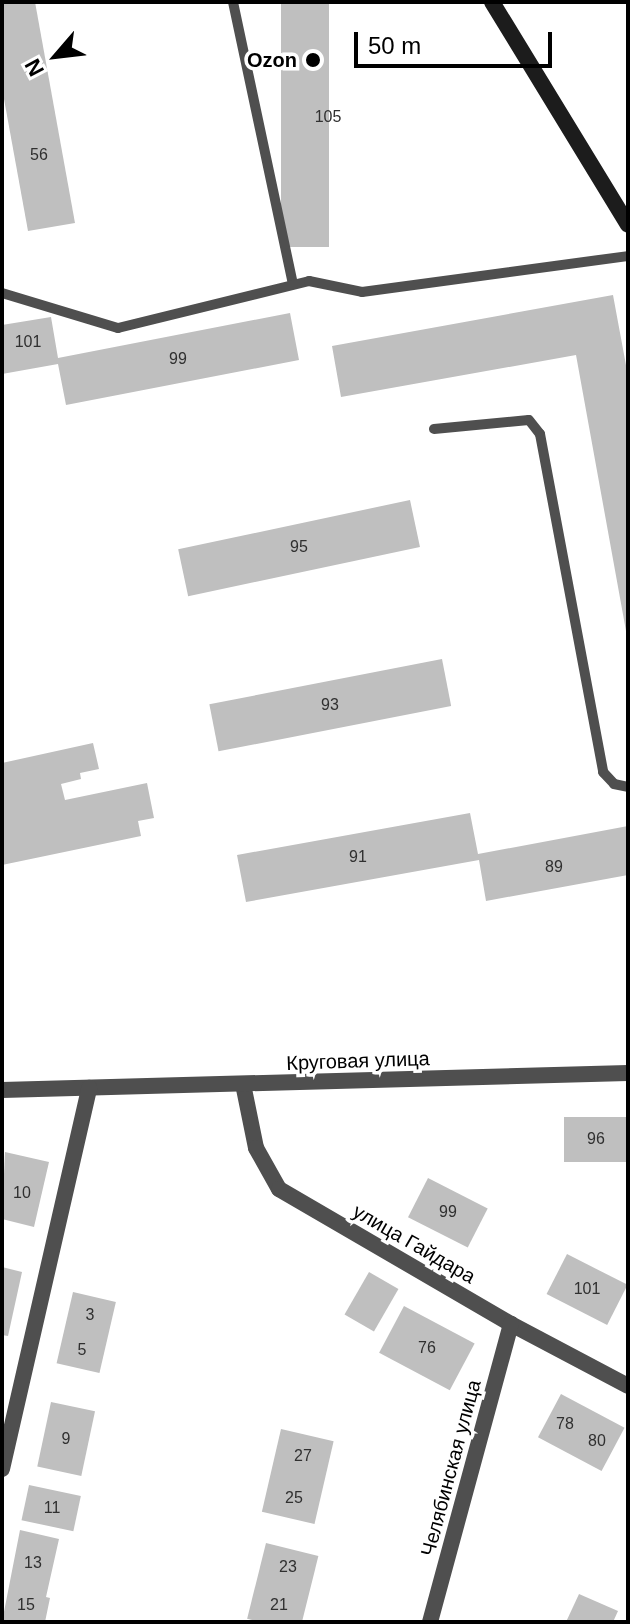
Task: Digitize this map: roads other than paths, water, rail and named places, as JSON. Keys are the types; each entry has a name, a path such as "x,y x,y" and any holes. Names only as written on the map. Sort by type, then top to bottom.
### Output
{"street":[{"path":"492,2 628,225"},
{"name":"Круговая улица","path":"89,1088 628,1073"},
{"name":"улица Гайдара","path":"243,1084 256,1148 279,1189 511,1324 628,1386"},
{"path":"2,1090 89,1088 2,1469"},
{"name":"Челябинская улица","path":"430,1622 511,1324"}],"lane":[{"path":"233,2 293,284"},
{"path":"2,293 118,328 309,281 362,292 628,256"},
{"path":"434,429 529,420 540,434 603,772 614,784 628,787"}],"place":[{"name":"Ozon","path":"313,60"}]}
